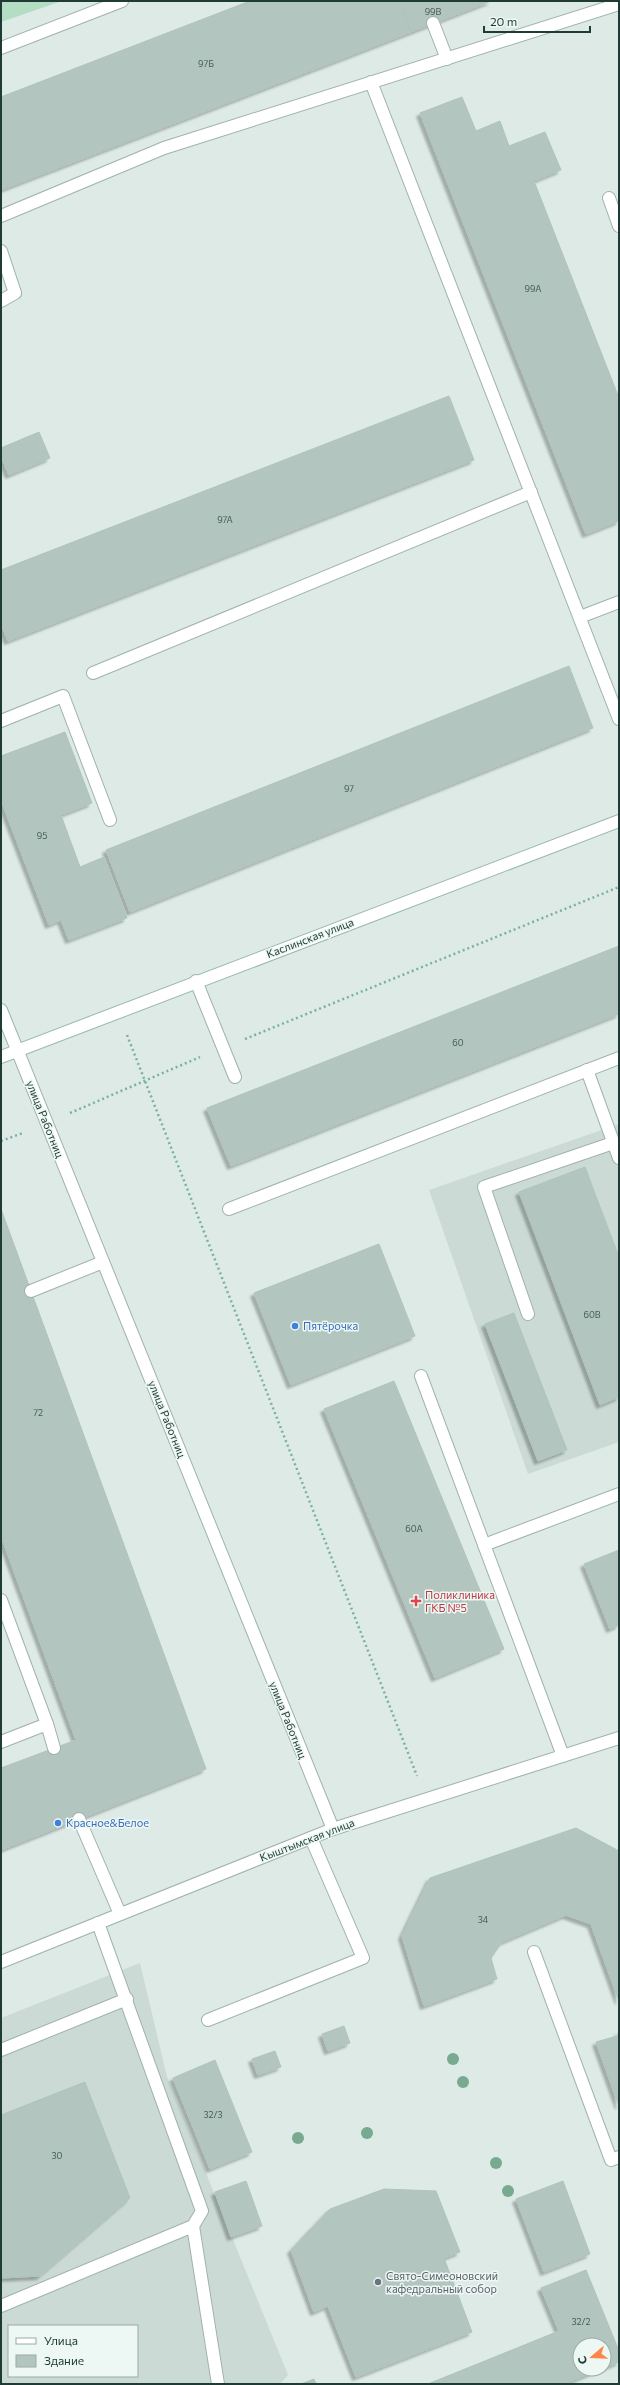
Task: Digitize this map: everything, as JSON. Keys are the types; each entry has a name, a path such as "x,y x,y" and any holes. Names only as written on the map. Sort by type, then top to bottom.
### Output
{"street":[{"path":"1,48 122,1"},
{"path":"1,216 164,148 619,4"},
{"path":"433,23 446,59"},
{"path":"371,82 619,719"},
{"path":"609,198 619,226"},
{"path":"1,252 15,292 1,301"},
{"path":"93,674 531,492"},
{"path":"580,617 619,602"},
{"path":"1,721 63,696 110,820"},
{"name":"Каслинская улица","path":"1,1057 196,981 619,821"},
{"path":"196,981 235,1077"},
{"name":"улица Работниц","path":"1,1010 333,1829"},
{"path":"229,1210 619,1058"},
{"path":"587,1070 619,1158"},
{"path":"528,1314 484,1187 613,1143"},
{"path":"31,1291 103,1262"},
{"path":"421,1376 563,1756"},
{"path":"484,1545 619,1494"},
{"path":"1,1600 47,1724 54,1748"},
{"path":"1,1742 47,1724"},
{"name":"Кыштымская улица","path":"1,1962 333,1829 619,1738"},
{"path":"79,1819 120,1914"},
{"path":"208,2020 363,1958 311,1838"},
{"path":"98,1922 127,1999 202,2211 194,2226 218,2384"},
{"path":"534,1952 611,2160 619,2157"},
{"path":"1,2050 127,1999"},
{"path":"1,2306 194,2226"}],"path":[{"path":"1,1141 47,1124 144,1080 619,887"},
{"path":"118,1011 426,1799"}],"shaded area":[{"path":"619,1124 619,1442 528,1474 429,1190"},
{"path":"140,1963 167,2077 288,2375 280,2384 1,2384 1,2018"}],"green space":[{"path":"1,1 62,1 1,22"}],"building":[{"path":"250,1 399,1 411,32 1,190 1,97"},
{"path":"399,1 491,1 411,32"},
{"path":"462,97 476,131 500,121 509,146 545,132 561,170 534,181 619,398 619,521 586,534 420,113"},
{"path":"449,396 474,460 8,641 1,624 1,570"},
{"path":"39,432 50,458 9,475 1,456 1,448"},
{"path":"569,666 593,728 130,912 106,850"},
{"path":"65,732 92,803 61,815 80,867 104,857 127,918 69,940 61,920 49,925 1,800 1,756"},
{"path":"619,946 619,1014 231,1166 207,1108"},
{"path":"585,1167 619,1257 619,1397 600,1405 519,1192"},
{"path":"1,1209 206,1769 1,1850 1,1768 76,1740 1,1536"},
{"path":"379,1244 415,1336 291,1385 254,1293"},
{"path":"514,1313 567,1450 538,1461 485,1324"},
{"path":"394,1381 504,1649 435,1678 324,1409"},
{"path":"619,1550 619,1625 610,1629 584,1564"},
{"path":"576,1828 619,1851 619,2001 591,1924 566,1915 502,1942 491,1958 497,1979 424,2006 402,1936 430,1878"},
{"path":"344,2026 350,2043 328,2051 322,2034"},
{"path":"619,2031 619,2106 596,2042 617,2036"},
{"path":"275,2051 281,2067 258,2075 252,2059"},
{"path":"215,2060 252,2152 210,2169 173,2078"},
{"path":"85,2082 130,2198 40,2276 1,2278 1,2115"},
{"path":"246,2181 262,2226 231,2237 215,2192"},
{"path":"563,2181 590,2254 544,2272 516,2199"},
{"name":"Свято-Симеоновский кафедральный собор","path":"384,2189 436,2191 460,2252 444,2258 472,2332 356,2377 328,2306 314,2312 291,2250 330,2209"},
{"path":"586,2270 619,2351 619,2362 612,2365 612,2337 572,2337 572,2377 581,2377 564,2384 428,2384 559,2331 541,2288"},
{"path":"314,2379 316,2384 301,2384"}],"place":[{"name":"Пятёрочка","path":"295,1326"},
{"name":"Поликлиника ГКБ №5","path":"416,1601"},
{"name":"Красное&Белое","path":"58,1823"},
{"name":"Свято-Симеоновский кафедральный собор","path":"378,2282"}]}
